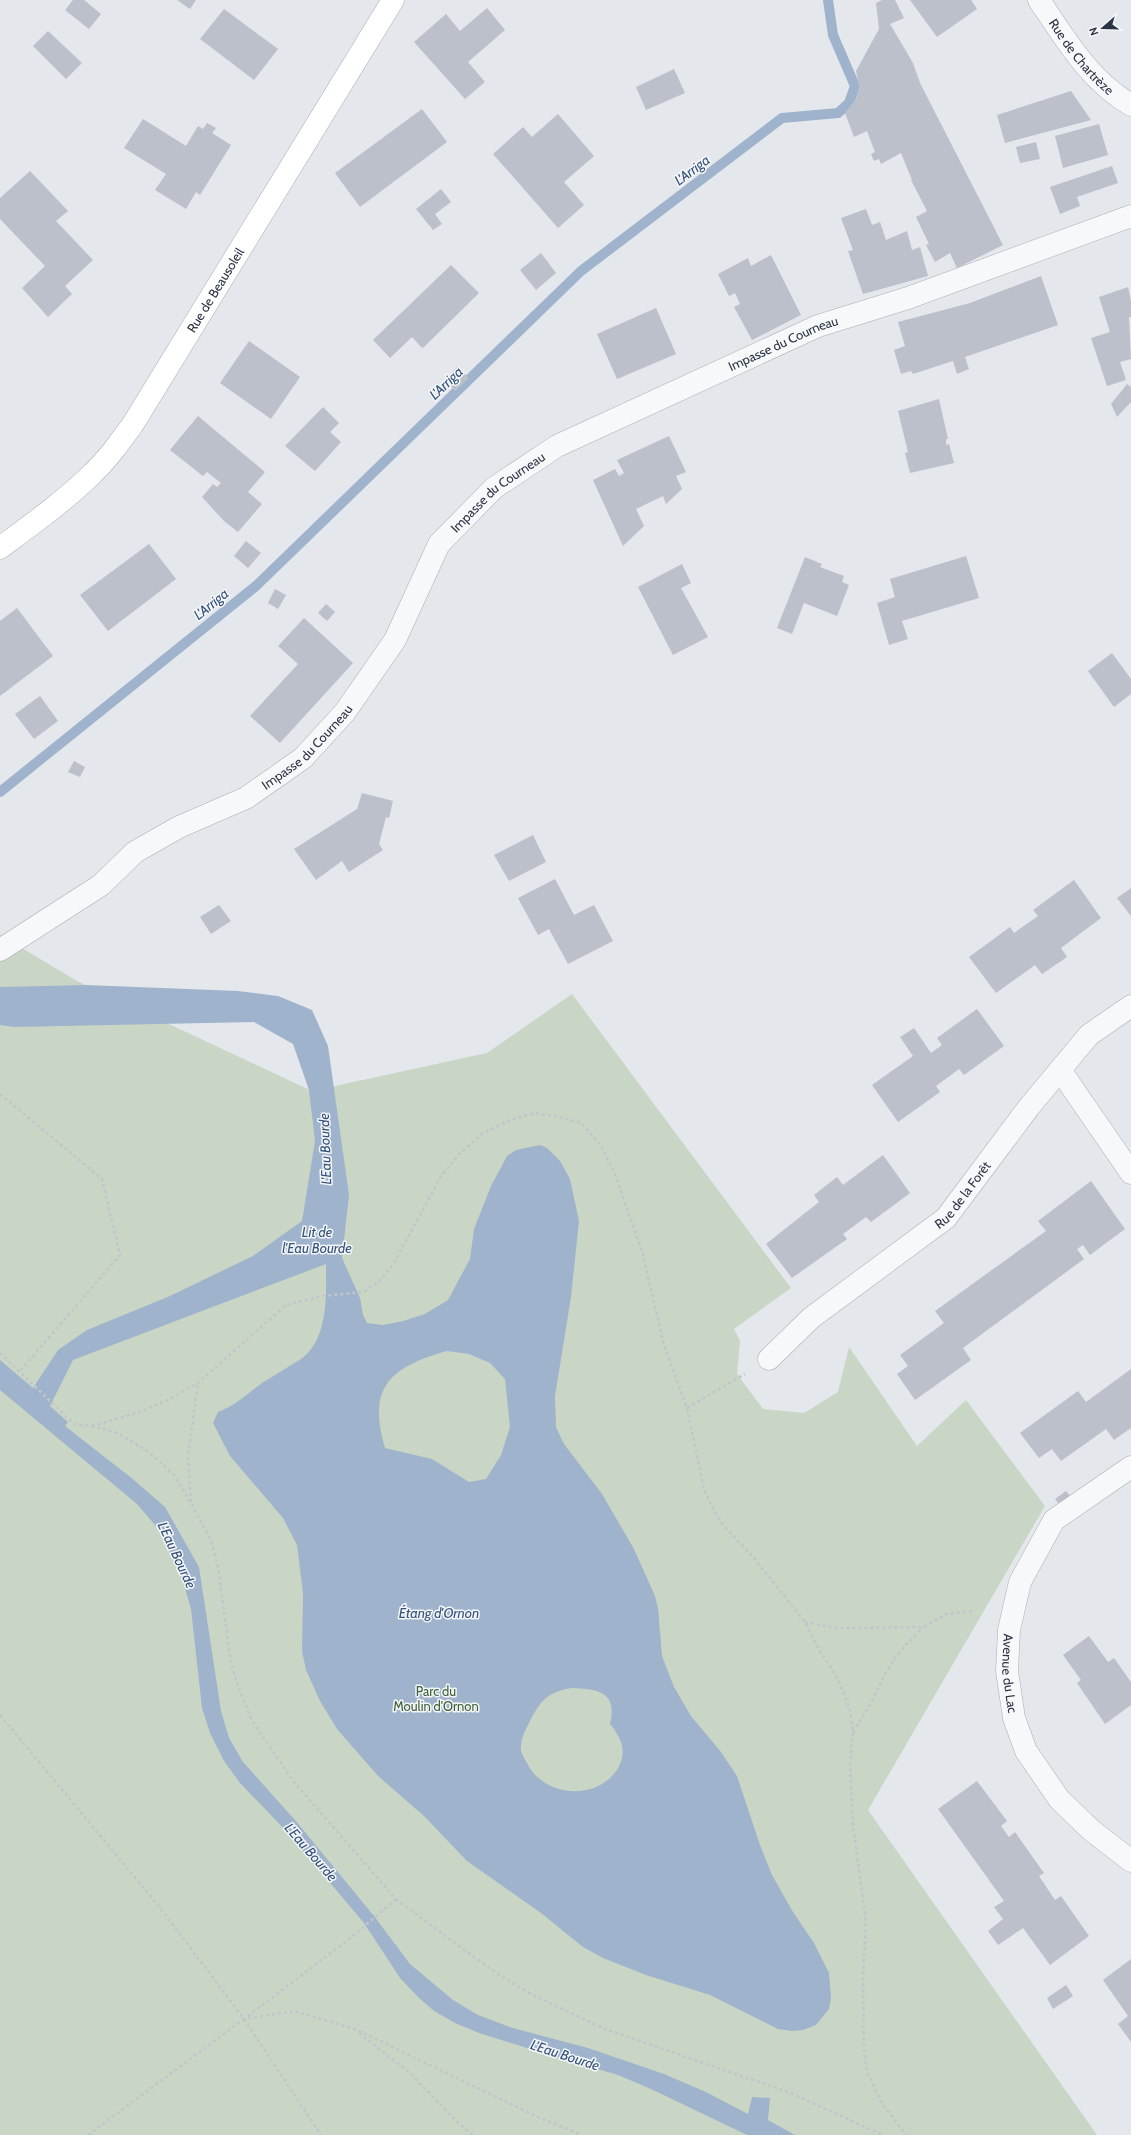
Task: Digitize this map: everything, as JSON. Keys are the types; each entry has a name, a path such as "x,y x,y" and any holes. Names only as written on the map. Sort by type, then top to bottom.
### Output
{"street":[{"name":"Rue de Beausoleil","path":"0,548 67,497 91,475 114,450 133,424 392,0"},
{"name":"Rue de Chartrèze","path":"1039,0 1083,65 1114,95 1131,105"},
{"name":"Impasse du Courneau","path":"0,950 102,885 135,852 179,827 246,798 303,758 345,712 395,640 439,544 494,488 557,446 818,326 937,288 1131,216"},
{"name":"Rue de la Forêt","path":"769,1359 811,1318 946,1218 1029,1107 1089,1035 1131,1006"},
{"path":"1060,1070 1131,1173"},
{"name":"Avenue du Lac","path":"1131,1467 1054,1520 1020,1582 1009,1630 1007,1671 1014,1718 1026,1752 1059,1799 1091,1830 1131,1861"}],"path":[{"path":"0,1094 102,1179 120,1255 20,1372"},
{"path":"92,1426 138,1413 168,1400 198,1383 286,1305 322,1296 364,1292 380,1280 393,1265 440,1178 459,1154 483,1133 510,1120 536,1113 582,1123 601,1146 615,1174 642,1251 664,1345 687,1408 704,1489 712,1507 723,1525 753,1557 805,1622 817,1646 838,1679 850,1710 853,1733 850,1763 853,1826 866,1921 863,1973 864,2053 867,2071 881,2102 906,2135"},
{"path":"0,1353 74,1424 92,1426 117,1433 149,1452 174,1475 192,1502 211,1541 218,1567 231,1663 238,1689 252,1721 294,1782 396,1899 472,1956 533,1995 605,2029 788,2092 883,2135"},
{"path":"687,1408 769,1359"},
{"path":"192,1502 188,1455 198,1383"},
{"path":"853,1733 901,1650 924,1627 946,1614 973,1611"},
{"path":"805,1622 836,1628 924,1627"},
{"path":"0,1715 161,1909 244,2019 321,2135"},
{"path":"88,2135 353,1936 396,1899"},
{"path":"244,2019 294,2011 354,2029 540,2118 582,2135"},
{"path":"354,2029 410,2073 458,2124 473,2135"}],"green space":[{"name":"Parc du Moulin d'Ornon","path":"0,935 77,981 312,1091 487,1053 572,994 791,1288 734,1329 740,1341 737,1374 763,1409 804,1413 838,1392 849,1347 917,1446 966,1400 1045,1506 868,1810 1097,2135 0,2135"}],"water":[{"name":"Étang d'Ornon","path":"86,985 238,991 278,996 312,1010 328,1046 349,1195 342,1258 360,1298 363,1315 367,1323 383,1325 403,1321 425,1314 448,1300 470,1259 474,1229 491,1186 507,1156 516,1150 540,1145 547,1148 560,1161 570,1179 579,1221 571,1297 555,1396 556,1427 564,1444 602,1494 634,1549 655,1596 658,1608 662,1656 674,1687 691,1716 721,1752 737,1776 760,1845 772,1875 793,1912 814,1943 829,1973 831,1998 829,2009 816,2025 803,2030 792,2031 778,2029 710,1995 646,1975 603,1958 583,1947 541,1913 467,1861 424,1816 378,1776 337,1729 320,1701 306,1670 302,1651 303,1593 297,1545 283,1518 230,1456 213,1423 218,1412 236,1403 262,1383 301,1359 310,1350 317,1340 324,1315 326,1264 73,1360 50,1406 68,1422 65,1426 134,1480 165,1507 199,1567 221,1711 229,1738 243,1762 295,1820 374,1916 410,1964 453,2000 478,2015 513,2028 588,2048 664,2074 706,2092 748,2114 752,2097 770,2098 768,2120 795,2135 747,2135 651,2089 618,2075 479,2033 455,2023 434,2011 400,1978 364,1923 288,1833 240,1783 224,1761 210,1733 202,1708 191,1609 182,1578 160,1531 137,1504 0,1390 0,1360 33,1388 58,1350 87,1330 170,1296 253,1256 302,1221 315,1141 309,1090 293,1044 254,1022 15,1027 0,1025 0,987","holes":["447,1351 469,1354 490,1363 505,1379 510,1427 501,1455 486,1479 469,1482 432,1459 385,1448 380,1427 379,1409 382,1395 388,1383 398,1373 411,1364","572,1688 598,1691 604,1694 608,1699 611,1705 612,1713 610,1724 621,1742 622,1758 620,1765 609,1779 598,1786 585,1790 571,1791 545,1783 535,1774 522,1754 521,1743 533,1715 541,1703 556,1692"]}],"building":[{"path":"73,0 84,0 101,14 89,29 65,10"},
{"path":"177,0 196,0 190,9"},
{"path":"882,0 895,0 904,18 890,24 913,63 920,83 1003,245 957,268 950,253 935,262 926,245 929,244 916,217 927,211 911,180 901,153 881,164 879,159 874,161 871,154 875,152 867,131 854,137 845,113 856,99 858,93 859,86 856,71 879,29 876,3"},
{"path":"910,0 971,0 977,9 937,37"},
{"path":"487,8 505,30 468,62 485,82 465,99 414,42 446,14 460,31"},
{"path":"224,9 278,49 254,80 200,39"},
{"path":"48,31 82,63 66,79 33,46"},
{"path":"674,69 685,93 646,110 636,87"},
{"path":"1071,91 1091,120 1005,143 997,115"},
{"path":"422,109 447,142 360,207 335,173"},
{"path":"558,114 594,156 564,182 584,205 558,228 493,154 523,127 532,137"},
{"path":"143,119 186,146 198,126 203,129 207,123 216,128 212,133 231,145 200,195 196,192 186,209 155,190 166,174 124,148"},
{"path":"1099,124 1108,155 1063,168 1055,136"},
{"path":"1036,142 1040,159 1020,163 1016,147"},
{"path":"1112,166 1118,183 1077,197 1080,206 1060,214 1050,187"},
{"path":"30,171 68,211 56,221 93,260 65,286 72,294 48,317 22,288 45,266 0,219 0,198"},
{"path":"441,189 451,202 435,214 442,224 433,230 416,209"},
{"path":"866,209 872,225 880,222 886,240 907,231 912,250 920,247 928,276 863,294 848,251 853,250 841,218"},
{"path":"541,253 556,273 536,290 520,270"},
{"path":"771,255 801,315 752,340 734,307 740,304 735,293 729,296 718,274 748,258 751,266"},
{"path":"451,265 479,293 424,347 422,348 412,337 390,358 373,340"},
{"path":"1041,276 1058,325 965,357 969,369 957,374 953,361 913,374 911,371 901,374 894,350 905,346 898,322 970,303"},
{"path":"1128,287 1131,301 1131,317 1129,317 1131,359 1120,362 1126,380 1107,386 1091,338 1110,332 1099,297"},
{"path":"656,308 676,354 617,379 597,334"},
{"path":"249,341 300,377 271,419 220,383"},
{"path":"457,367 469,378 455,391 445,380"},
{"path":"1127,384 1131,387 1131,402 1117,417 1111,404"},
{"path":"939,399 948,439 946,439 946,445 949,444 954,463 910,473 905,453 908,452 898,411"},
{"path":"323,407 339,423 330,432 341,442 315,471 285,446"},
{"path":"198,416 265,472 248,492 262,504 238,532 224,521 202,497 213,484 217,487 221,483 207,472 203,476 170,450"},
{"path":"669,436 686,472 676,476 682,489 666,504 663,496 636,509 644,526 623,546 593,480 615,469 619,476 624,473 617,460"},
{"path":"246,541 261,553 248,568 234,556"},
{"path":"149,544 176,579 108,631 80,595"},
{"path":"966,556 979,598 902,621 908,639 889,645 877,603 895,597 890,579"},
{"path":"805,557 822,564 820,567 844,576 842,582 849,585 837,616 804,603 792,634 777,628"},
{"path":"682,564 691,583 681,588 708,637 673,655 638,587"},
{"path":"275,589 286,595 278,609 268,603"},
{"path":"326,604 335,612 327,621 318,613"},
{"path":"17,608 53,656 0,696 0,621"},
{"path":"304,618 353,663 280,743 250,716 298,664 278,646"},
{"path":"1112,653 1131,679 1131,694 1114,707 1088,671"},
{"path":"40,696 58,721 34,739 15,714"},
{"path":"74,761 85,767 80,777 68,772"},
{"path":"362,793 393,801 389,818 386,817 379,844 383,850 349,872 342,861 316,880 294,849 357,809"},
{"path":"533,835 546,862 509,881 494,855"},
{"path":"555,879 574,915 594,905 613,941 568,964 549,929 538,935 518,898"},
{"path":"1074,880 1101,918 1061,948 1067,957 1042,974 1035,965 996,993 969,957 1010,927 1014,933 1038,916 1033,910"},
{"path":"1131,888 1131,916 1117,898"},
{"path":"219,905 231,921 211,934 200,917"},
{"path":"977,1009 1004,1046 964,1075 959,1069 936,1086 940,1092 898,1122 872,1085 913,1056 900,1037 914,1028 931,1053 942,1045 937,1038"},
{"path":"883,1155 910,1193 871,1222 866,1217 843,1234 847,1239 792,1278 766,1244 819,1202 814,1195 837,1177 843,1185"},
{"path":"1091,1181 1125,1229 1090,1255 1083,1245 1077,1249 1084,1259 963,1348 971,1360 915,1400 897,1374 908,1366 900,1355 944,1323 935,1311 1046,1231 1038,1221"},
{"path":"1131,1369 1131,1428 1114,1440 1106,1429 1061,1461 1052,1449 1039,1458 1020,1433 1078,1391 1086,1402"},
{"path":"1066,1491 1070,1496 1059,1504 1055,1499"},
{"path":"1089,1636 1108,1662 1114,1658 1131,1682 1131,1705 1105,1724 1077,1683 1081,1680 1063,1655"},
{"path":"977,1781 1007,1821 1001,1826 1009,1837 1015,1832 1044,1873 1039,1876 1055,1900 1061,1896 1089,1936 1050,1965 1023,1928 998,1945 988,1931 1003,1919 994,1907 1004,1901 938,1809"},
{"path":"1131,1959 1131,2042 1118,2024 1128,2016 1103,1980"},
{"path":"1066,1985 1073,1996 1053,2009 1047,1998"}],"waterway":[{"name":"L'Arriga","path":"0,792 256,586 581,271 782,118 838,113 849,103 855,86 833,35 828,0"}],"water label":[{"name":"L'Eau Bourde","path":"325,1149"},
{"name":"Lit de l'Eau Bourde","path":"317,1240"},
{"name":"L'Eau Bourde","path":"177,1555"},
{"name":"L'Eau Bourde","path":"311,1852"},
{"name":"L'Eau Bourde","path":"565,2055"}]}
